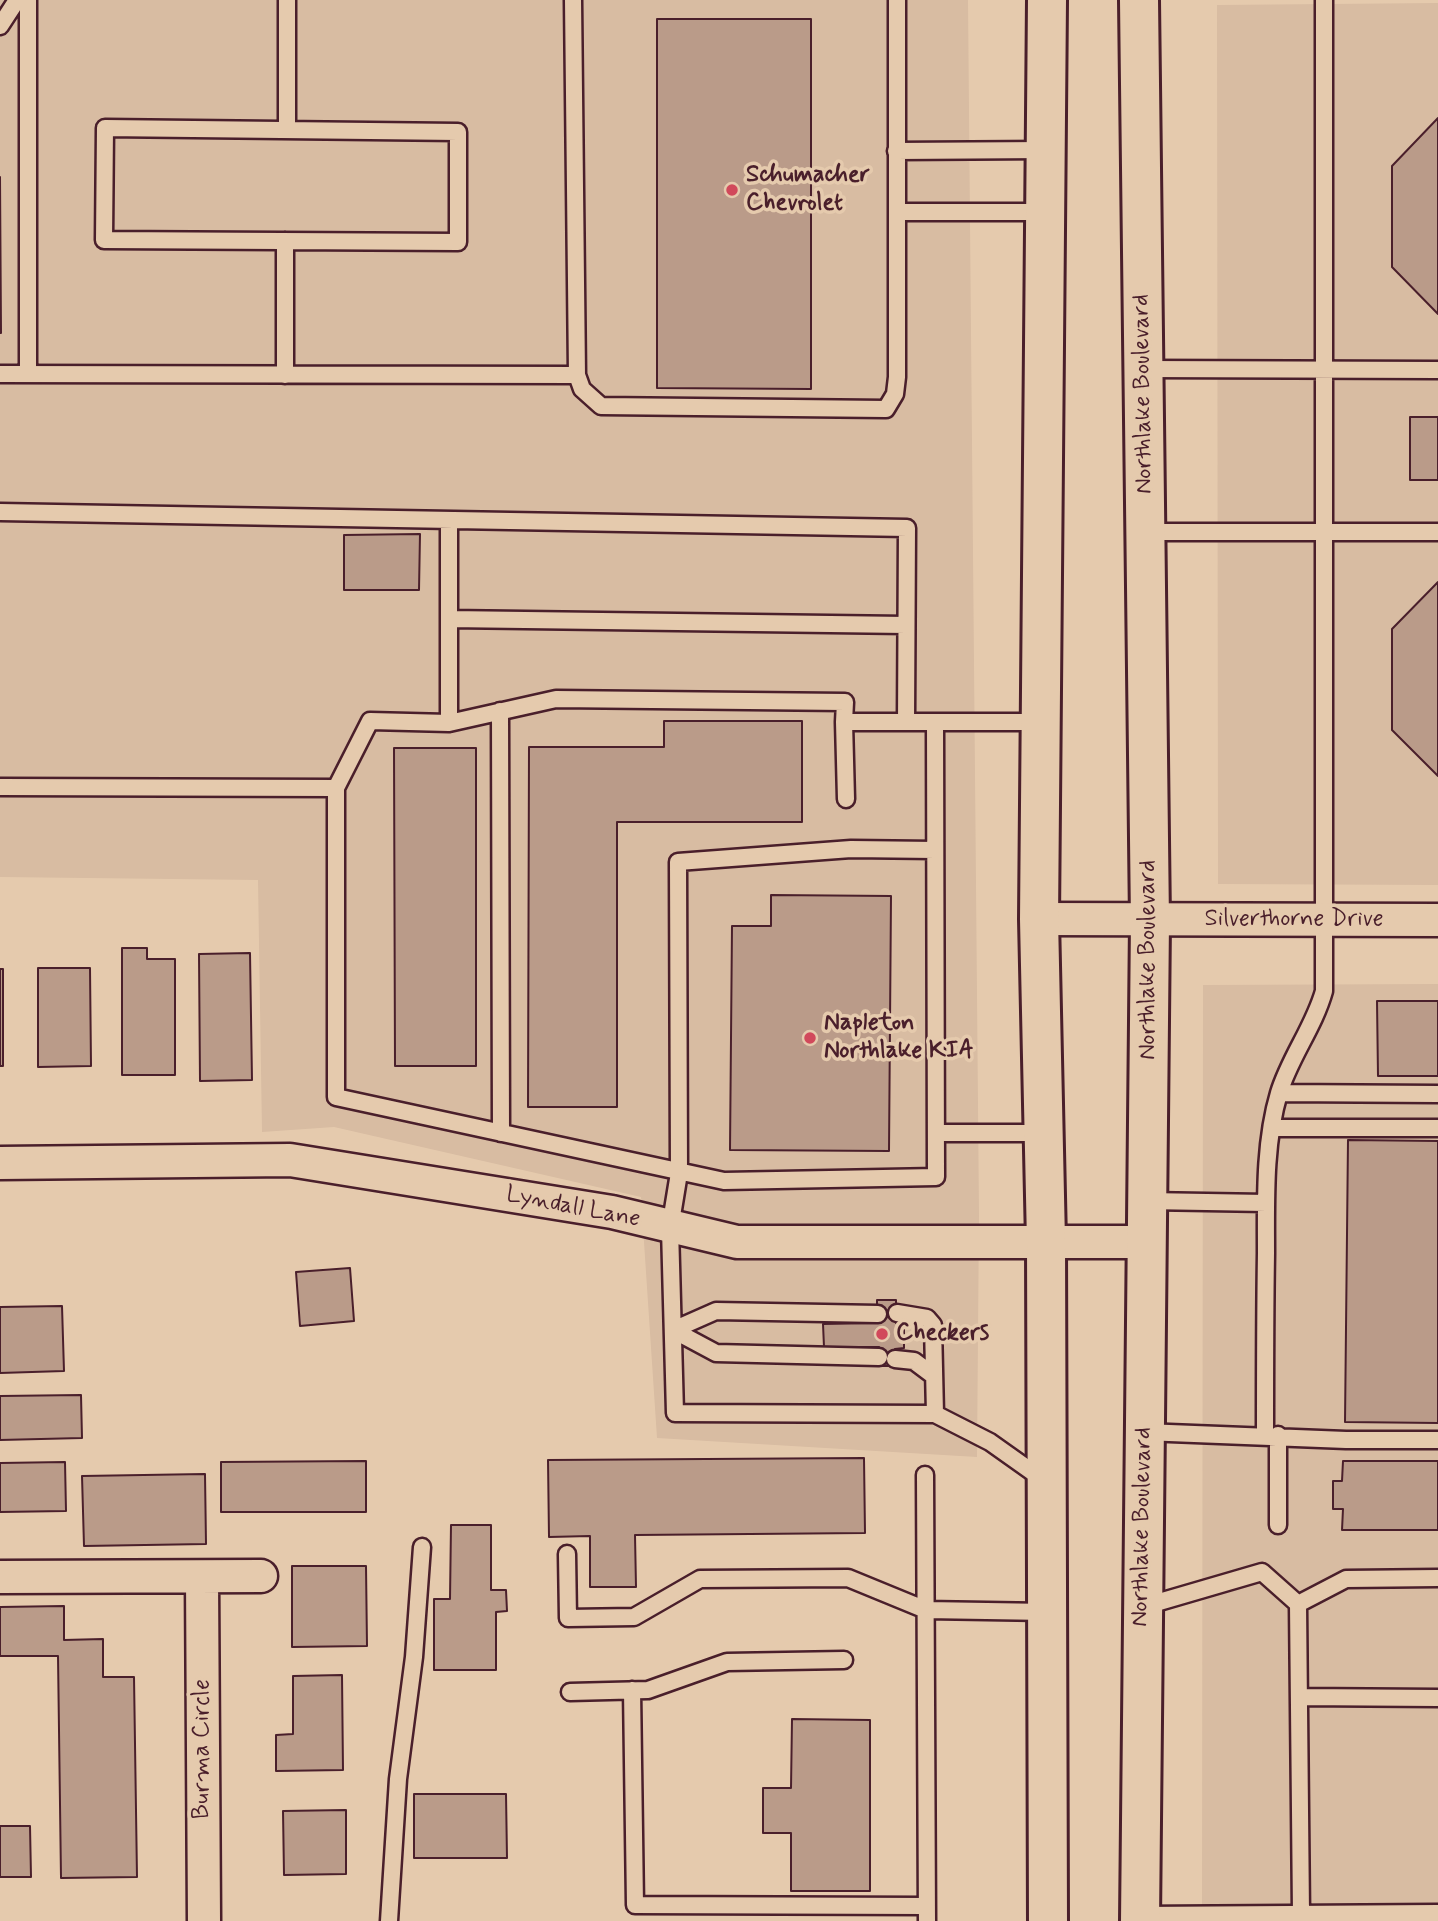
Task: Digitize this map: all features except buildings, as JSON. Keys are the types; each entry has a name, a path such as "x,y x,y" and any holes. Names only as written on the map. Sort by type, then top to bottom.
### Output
{"main road":[{"path":"1047,0 1039,919 1046,1242 1048,1921"},
{"name":"Northlake Boulevard","path":"1139,0 1150,920 1140,1918"}],"street":[{"name":"Silverthorne Drive","path":"1039,919 1438,920"},
{"name":"Lyndall Lane","path":"0,1163 290,1160 612,1212 737,1242 1146,1242"},
{"path":"0,1577 261,1576"},
{"name":"Burma Circle","path":"202,1578 204,1921"}],"lane":[{"path":"0,26 17,0"},
{"path":"27,374 28,0"},
{"path":"287,0 287,130"},
{"path":"573,0 577,375 582,389 601,406 886,409 895,394 897,377 897,0"},
{"path":"1278,1525 1272,1435 1266,1203 1272,1128 1279,1093 1297,1047 1319,1008 1324,990 1324,0"},
{"path":"105,128 458,132 458,242 285,241 104,240 105,128"},
{"path":"897,151 1046,150"},
{"path":"897,212 1045,212"},
{"path":"285,241 285,375"},
{"path":"1144,369 1438,370"},
{"path":"0,374 577,375"},
{"path":"0,512 907,528 906,722"},
{"path":"449,520 449,723"},
{"path":"1146,532 1438,532"},
{"path":"449,619 906,625"},
{"path":"846,799 845,702 556,699 449,723 370,722 336,788 336,1097 724,1181 936,1177 935,722"},
{"path":"500,711 501,1133"},
{"path":"844,722 1041,722"},
{"path":"0,788 336,788"},
{"path":"935,850 851,849 678,862 679,1173 670,1228 675,1413 935,1414 990,1442 1046,1482"},
{"path":"1279,1093 1438,1094"},
{"path":"1272,1128 1438,1128"},
{"path":"936,1133 1044,1133"},
{"path":"1147,1201 1266,1203"},
{"path":"673,1330 716,1311 878,1314"},
{"path":"897,1313 927,1318 933,1325 935,1414"},
{"path":"673,1330 716,1353 887,1358 914,1361 934,1376"},
{"path":"1144,1432 1346,1440 1438,1440"},
{"path":"632,1690 635,1905 926,1914 925,1475"},
{"path":"389,1921 398,1779 414,1657 422,1547"},
{"path":"568,1554 568,1618 634,1617 700,1579 848,1578 926,1610 1047,1612"},
{"path":"1142,1607 1262,1572 1298,1604 1301,1914"},
{"path":"1298,1604 1346,1580 1438,1578"},
{"path":"570,1692 648,1689 727,1662 844,1660"},
{"path":"1299,1697 1438,1698"},
{"path":"1140,1918 1438,1913"}],"shaded area":[{"path":"0,0 968,0 979,1214 977,1457 657,1438 641,1197 334,1127 262,1132 258,880 0,877"},
{"path":"1438,3 1438,885 1218,884 1217,5"},
{"path":"1438,984 1438,1921 1202,1921 1203,985"}],"place":[{"name":"Schumacher Chevrolet","path":"732,190"},
{"name":"Napleton Northlake KIA","path":"810,1038"},
{"name":"Checkers","path":"882,1334"}]}
